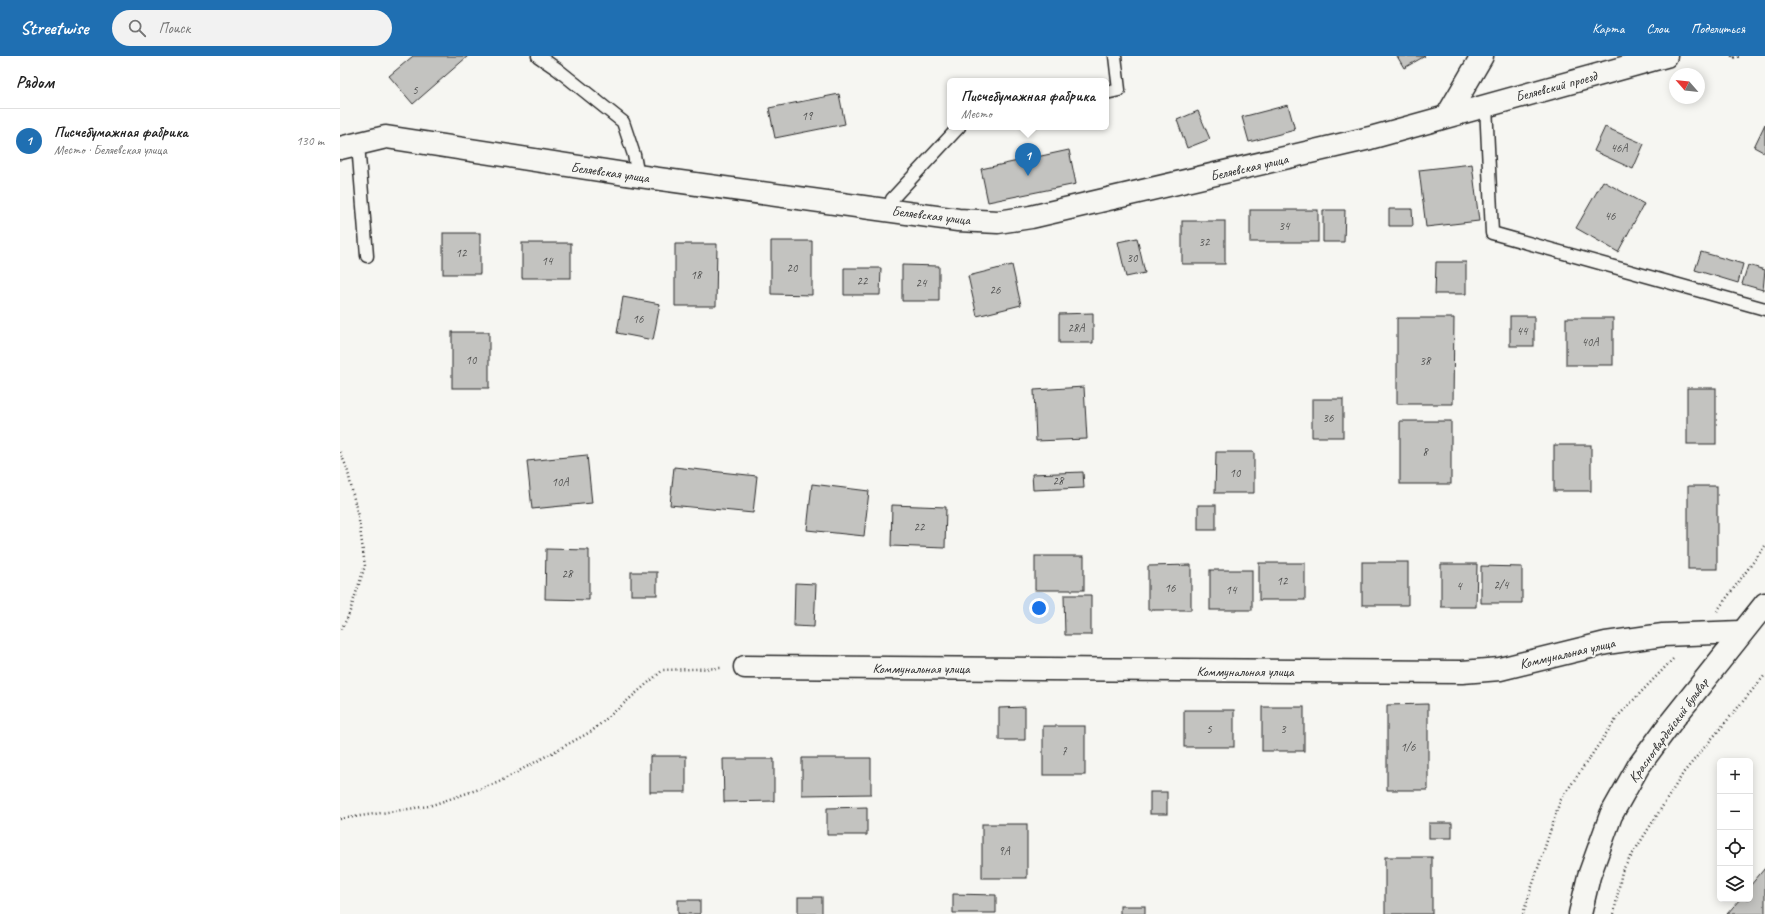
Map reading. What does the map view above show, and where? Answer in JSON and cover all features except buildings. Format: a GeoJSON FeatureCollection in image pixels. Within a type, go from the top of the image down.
{"type":"FeatureCollection","features":[{"type":"Feature","properties":{"kind":"street"},"geometry":{"type":"LineString","coordinates":[[1447,116],[1482,56]]}},
{"type":"Feature","properties":{"kind":"street","name":"Беляевский проезд"},"geometry":{"type":"LineString","coordinates":[[1447,116],[1666,56]]}},
{"type":"Feature","properties":{"kind":"street","name":"Беляевская улица"},"geometry":{"type":"LineString","coordinates":[[349,146],[386,137],[638,176],[958,220],[998,222],[1031,217],[1339,146],[1447,116]]}},
{"type":"Feature","properties":{"kind":"street","name":"Красногвардейский бульвар"},"geometry":{"type":"LineString","coordinates":[[1580,914],[1589,876],[1611,815],[1638,767],[1671,722],[1765,604]]}},
{"type":"Feature","properties":{"kind":"street","name":"Коммунальная улица"},"geometry":{"type":"LineString","coordinates":[[745,667],[1462,672],[1500,669],[1606,643],[1663,635],[1742,632]]}},
{"type":"Feature","properties":{"kind":"lane"},"geometry":{"type":"LineString","coordinates":[[538,56],[557,69],[623,122],[634,155],[638,176]]}},
{"type":"Feature","properties":{"kind":"lane"},"geometry":{"type":"LineString","coordinates":[[1109,92],[1120,90],[1115,56]]}},
{"type":"Feature","properties":{"kind":"lane"},"geometry":{"type":"LineString","coordinates":[[1486,105],[1492,232],[1765,309]]}},
{"type":"Feature","properties":{"kind":"lane"},"geometry":{"type":"LineString","coordinates":[[892,199],[956,130]]}},
{"type":"Feature","properties":{"kind":"lane"},"geometry":{"type":"LineString","coordinates":[[349,146],[366,256]]}},
{"type":"Feature","properties":{"kind":"path"},"geometry":{"type":"LineString","coordinates":[[1732,56],[1732,58],[1741,56]]}},
{"type":"Feature","properties":{"kind":"path"},"geometry":{"type":"LineString","coordinates":[[340,452],[347,468],[359,521],[365,566],[348,617],[340,631]]}},
{"type":"Feature","properties":{"kind":"path"},"geometry":{"type":"LineString","coordinates":[[1523,914],[1560,801],[1619,715],[1698,634],[1765,546]]}},
{"type":"Feature","properties":{"kind":"path"},"geometry":{"type":"LineString","coordinates":[[340,819],[429,806],[497,783],[592,732],[663,670],[745,667]]}},
{"type":"Feature","properties":{"kind":"path"},"geometry":{"type":"LineString","coordinates":[[1614,914],[1622,871],[1684,772],[1765,675]]}},
{"type":"Feature","properties":{"kind":"place","name":"Писчебумажная фабрика"},"geometry":{"type":"Point","coordinates":[1028,176]}}]}
